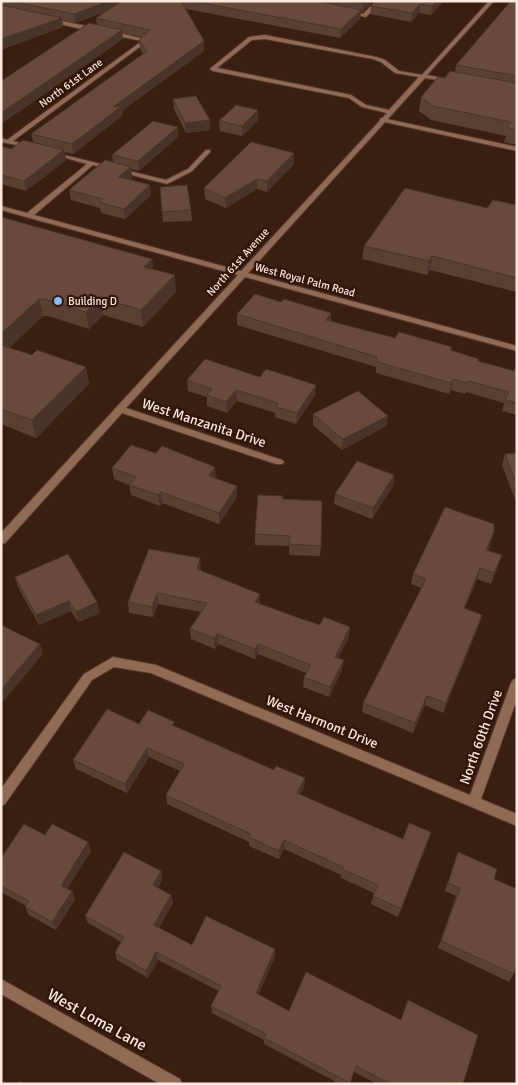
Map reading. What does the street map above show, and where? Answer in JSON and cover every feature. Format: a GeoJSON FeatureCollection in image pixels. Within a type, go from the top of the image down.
{"type":"FeatureCollection","features":[{"type":"Feature","properties":{"kind":"street"},"geometry":{"type":"LineString","coordinates":[[344,12],[364,16],[379,1]]}},
{"type":"Feature","properties":{"kind":"street","name":"North 61st Avenue"},"geometry":{"type":"LineString","coordinates":[[1,540],[492,1]]}},
{"type":"Feature","properties":{"kind":"street","name":"North 61st Lane"},"geometry":{"type":"LineString","coordinates":[[4,141],[146,40],[50,20]]}},
{"type":"Feature","properties":{"kind":"street"},"geometry":{"type":"LineString","coordinates":[[390,112],[364,106],[350,98],[213,68],[251,38],[266,37],[374,58],[383,61],[397,72],[460,83]]}},
{"type":"Feature","properties":{"kind":"street"},"geometry":{"type":"LineString","coordinates":[[382,120],[517,149]]}},
{"type":"Feature","properties":{"kind":"street"},"geometry":{"type":"LineString","coordinates":[[4,141],[36,149]]}},
{"type":"Feature","properties":{"kind":"street"},"geometry":{"type":"LineString","coordinates":[[45,151],[167,182],[190,170],[208,151]]}},
{"type":"Feature","properties":{"kind":"street"},"geometry":{"type":"LineString","coordinates":[[28,216],[92,163]]}},
{"type":"Feature","properties":{"kind":"street","name":"West Royal Palm Road"},"geometry":{"type":"LineString","coordinates":[[1,208],[517,349]]}},
{"type":"Feature","properties":{"kind":"street","name":"West Manzanita Drive"},"geometry":{"type":"LineString","coordinates":[[120,409],[279,462]]}},
{"type":"Feature","properties":{"kind":"street","name":"West Harmont Drive"},"geometry":{"type":"LineString","coordinates":[[1,800],[88,677],[113,662],[152,668],[517,820]]}},
{"type":"Feature","properties":{"kind":"street","name":"North 60th Drive"},"geometry":{"type":"LineString","coordinates":[[474,802],[517,684]]}},
{"type":"Feature","properties":{"kind":"street","name":"West Loma Lane"},"geometry":{"type":"LineString","coordinates":[[1,986],[175,1084]]}},
{"type":"Feature","properties":{"kind":"building"},"geometry":{"type":"Polygon","coordinates":[[[11,1],[108,1],[74,14],[11,1]]]}},
{"type":"Feature","properties":{"kind":"building"},"geometry":{"type":"Polygon","coordinates":[[[120,1],[181,1],[204,41],[113,107],[122,106],[72,144],[31,134],[147,51],[139,40],[150,30],[96,18],[120,1]]]}},
{"type":"Feature","properties":{"kind":"building"},"geometry":{"type":"Polygon","coordinates":[[[191,1],[318,1],[361,10],[341,29],[191,1]]]}},
{"type":"Feature","properties":{"kind":"building"},"geometry":{"type":"Polygon","coordinates":[[[375,1],[437,1],[432,6],[420,4],[412,13],[371,6],[375,1]]]}},
{"type":"Feature","properties":{"kind":"building"},"geometry":{"type":"Polygon","coordinates":[[[510,2],[517,3],[517,76],[456,65],[510,2]]]}},
{"type":"Feature","properties":{"kind":"building"},"geometry":{"type":"Polygon","coordinates":[[[1,5],[62,18],[1,39],[1,5]]]}},
{"type":"Feature","properties":{"kind":"building"},"geometry":{"type":"Polygon","coordinates":[[[89,23],[122,30],[1,113],[1,81],[89,23]]]}},
{"type":"Feature","properties":{"kind":"building"},"geometry":{"type":"Polygon","coordinates":[[[450,71],[517,83],[517,130],[507,128],[511,122],[433,106],[421,97],[438,77],[445,78],[450,71]]]}},
{"type":"Feature","properties":{"kind":"building"},"geometry":{"type":"Polygon","coordinates":[[[196,96],[210,120],[185,123],[173,99],[196,96]]]}},
{"type":"Feature","properties":{"kind":"building"},"geometry":{"type":"Polygon","coordinates":[[[236,105],[258,110],[242,126],[219,121],[236,105]]]}},
{"type":"Feature","properties":{"kind":"building"},"geometry":{"type":"Polygon","coordinates":[[[153,121],[178,127],[138,161],[112,155],[153,121]]]}},
{"type":"Feature","properties":{"kind":"building"},"geometry":{"type":"Polygon","coordinates":[[[23,140],[64,150],[24,181],[1,175],[1,146],[11,149],[23,140]]]}},
{"type":"Feature","properties":{"kind":"building"},"geometry":{"type":"Polygon","coordinates":[[[251,142],[294,153],[267,181],[257,179],[225,198],[204,188],[251,142]]]}},
{"type":"Feature","properties":{"kind":"building"},"geometry":{"type":"Polygon","coordinates":[[[105,160],[131,167],[119,177],[150,185],[124,209],[99,202],[103,199],[69,190],[105,160]]]}},
{"type":"Feature","properties":{"kind":"building"},"geometry":{"type":"Polygon","coordinates":[[[187,185],[191,210],[162,212],[160,187],[187,185]]]}},
{"type":"Feature","properties":{"kind":"building"},"geometry":{"type":"Polygon","coordinates":[[[405,188],[487,208],[493,200],[517,205],[517,278],[432,256],[429,261],[364,246],[405,188]]]}},
{"type":"Feature","properties":{"kind":"building"},"geometry":{"type":"Polygon","coordinates":[[[1,217],[152,259],[144,267],[175,275],[141,310],[101,298],[86,312],[39,299],[1,334],[1,217]]]}},
{"type":"Feature","properties":{"kind":"building"},"geometry":{"type":"Polygon","coordinates":[[[255,294],[281,302],[284,299],[331,313],[326,320],[395,338],[399,332],[452,347],[450,350],[479,359],[478,361],[514,371],[517,365],[517,403],[505,400],[509,392],[468,381],[467,383],[453,379],[451,383],[377,362],[377,357],[237,314],[255,294]]]}},
{"type":"Feature","properties":{"kind":"building"},"geometry":{"type":"Polygon","coordinates":[[[1,345],[32,355],[37,350],[86,367],[32,420],[1,409],[1,345]]]}},
{"type":"Feature","properties":{"kind":"building"},"geometry":{"type":"Polygon","coordinates":[[[205,359],[260,377],[266,369],[316,385],[297,413],[276,407],[278,403],[236,390],[226,402],[207,395],[212,389],[187,380],[205,359]]]}},
{"type":"Feature","properties":{"kind":"building"},"geometry":{"type":"Polygon","coordinates":[[[358,391],[388,416],[343,439],[313,414],[358,391]]]}},
{"type":"Feature","properties":{"kind":"building"},"geometry":{"type":"Polygon","coordinates":[[[131,445],[156,453],[162,446],[215,467],[209,476],[237,486],[219,513],[161,492],[158,495],[129,485],[136,477],[112,468],[131,445]]]}},
{"type":"Feature","properties":{"kind":"building"},"geometry":{"type":"Polygon","coordinates":[[[517,453],[517,486],[505,454],[517,453]]]}},
{"type":"Feature","properties":{"kind":"building"},"geometry":{"type":"Polygon","coordinates":[[[357,461],[394,475],[373,508],[335,494],[357,461]]]}},
{"type":"Feature","properties":{"kind":"building"},"geometry":{"type":"Polygon","coordinates":[[[258,495],[283,496],[282,499],[322,501],[321,546],[289,544],[290,536],[255,534],[258,495]]]}},
{"type":"Feature","properties":{"kind":"building"},"geometry":{"type":"Polygon","coordinates":[[[445,507],[494,524],[494,532],[486,550],[502,555],[494,573],[480,568],[464,608],[482,615],[446,703],[427,696],[415,723],[363,703],[426,579],[413,574],[445,507]]]}},
{"type":"Feature","properties":{"kind":"building"},"geometry":{"type":"Polygon","coordinates":[[[149,549],[200,558],[197,569],[260,594],[255,602],[320,625],[324,617],[350,627],[335,657],[344,660],[330,687],[304,677],[311,665],[258,644],[255,649],[217,634],[214,638],[190,629],[207,603],[157,593],[152,607],[128,602],[149,549]]]}},
{"type":"Feature","properties":{"kind":"building"},"geometry":{"type":"Polygon","coordinates":[[[68,554],[97,602],[76,612],[69,601],[36,615],[15,577],[68,554]]]}},
{"type":"Feature","properties":{"kind":"building"},"geometry":{"type":"Polygon","coordinates":[[[1,625],[40,644],[1,690],[1,625]]]}},
{"type":"Feature","properties":{"kind":"building"},"geometry":{"type":"Polygon","coordinates":[[[107,709],[139,724],[148,710],[175,722],[172,725],[274,770],[276,766],[305,778],[297,793],[403,839],[409,823],[431,832],[401,909],[373,896],[378,885],[342,869],[343,867],[284,840],[279,851],[249,837],[251,834],[166,795],[184,764],[147,748],[125,784],[73,760],[107,709]]]}},
{"type":"Feature","properties":{"kind":"building"},"geometry":{"type":"Polygon","coordinates":[[[24,824],[45,835],[52,824],[88,842],[61,886],[72,891],[52,922],[25,907],[29,901],[1,886],[1,858],[24,824]]]}},
{"type":"Feature","properties":{"kind":"building"},"geometry":{"type":"Polygon","coordinates":[[[124,852],[161,871],[153,885],[171,895],[154,925],[192,945],[206,916],[275,949],[256,993],[289,1011],[306,972],[401,1020],[408,1000],[478,1035],[463,1084],[390,1084],[356,1066],[350,1083],[264,1038],[266,1034],[211,1006],[221,986],[156,952],[146,971],[115,953],[124,937],[85,916],[124,852]]]}},
{"type":"Feature","properties":{"kind":"building"},"geometry":{"type":"Polygon","coordinates":[[[458,852],[497,869],[494,879],[517,889],[517,964],[514,974],[441,941],[460,888],[448,883],[458,852]]]}},
{"type":"Feature","properties":{"kind":"place","name":"Building D"},"geometry":{"type":"Point","coordinates":[58,301]}}]}
